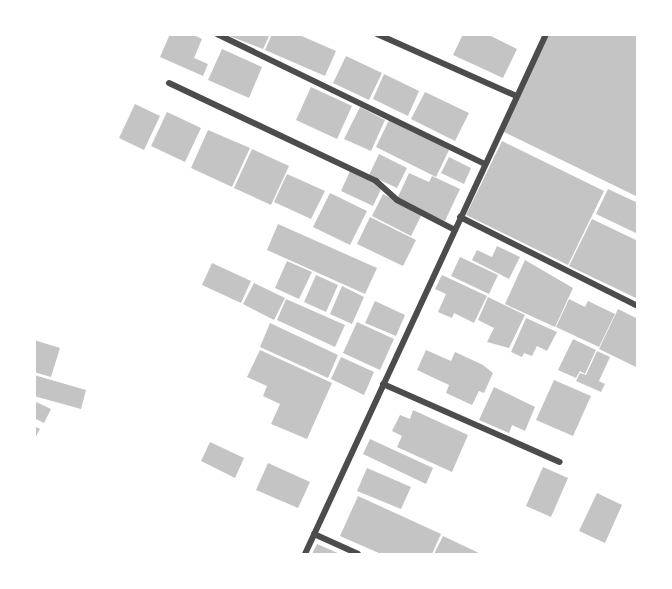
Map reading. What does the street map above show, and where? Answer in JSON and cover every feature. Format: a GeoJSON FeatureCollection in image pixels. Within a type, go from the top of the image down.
{"type":"FeatureCollection","features":[{"type":"Feature","properties":{"kind":"street"},"geometry":{"type":"LineString","coordinates":[[217,34],[485,164]]}},
{"type":"Feature","properties":{"kind":"street"},"geometry":{"type":"LineString","coordinates":[[377,34],[516,96]]}},
{"type":"Feature","properties":{"kind":"street"},"geometry":{"type":"LineString","coordinates":[[304,555],[546,34]]}},
{"type":"Feature","properties":{"kind":"street"},"geometry":{"type":"LineString","coordinates":[[169,82],[376,181],[397,200],[455,230]]}},
{"type":"Feature","properties":{"kind":"street"},"geometry":{"type":"LineString","coordinates":[[460,217],[638,306]]}},
{"type":"Feature","properties":{"kind":"street"},"geometry":{"type":"LineString","coordinates":[[383,384],[561,462]]}},
{"type":"Feature","properties":{"kind":"street"},"geometry":{"type":"LineString","coordinates":[[314,534],[358,555]]}},
{"type":"Feature","properties":{"kind":"building"},"geometry":{"type":"Polygon","coordinates":[[[170,34],[192,34],[202,39],[194,58],[208,64],[203,76],[160,57],[170,34]]]}},
{"type":"Feature","properties":{"kind":"building"},"geometry":{"type":"Polygon","coordinates":[[[224,34],[270,34],[263,49],[224,34]]]}},
{"type":"Feature","properties":{"kind":"building"},"geometry":{"type":"Polygon","coordinates":[[[272,34],[297,34],[336,51],[325,76],[265,50],[272,34]]]}},
{"type":"Feature","properties":{"kind":"building"},"geometry":{"type":"Polygon","coordinates":[[[463,34],[487,34],[517,49],[503,78],[453,55],[463,34]]]}},
{"type":"Feature","properties":{"kind":"building"},"geometry":{"type":"Polygon","coordinates":[[[549,34],[638,34],[638,197],[502,131],[549,34]]]}},
{"type":"Feature","properties":{"kind":"building"},"geometry":{"type":"Polygon","coordinates":[[[222,49],[262,67],[249,98],[208,80],[222,49]]]}},
{"type":"Feature","properties":{"kind":"building"},"geometry":{"type":"Polygon","coordinates":[[[346,56],[382,73],[369,100],[333,83],[346,56]]]}},
{"type":"Feature","properties":{"kind":"building"},"geometry":{"type":"Polygon","coordinates":[[[384,74],[419,91],[408,116],[373,99],[384,74]]]}},
{"type":"Feature","properties":{"kind":"building"},"geometry":{"type":"Polygon","coordinates":[[[311,87],[352,106],[337,139],[296,120],[311,87]]]}},
{"type":"Feature","properties":{"kind":"building"},"geometry":{"type":"Polygon","coordinates":[[[425,92],[469,113],[455,141],[411,119],[425,92]]]}},
{"type":"Feature","properties":{"kind":"building"},"geometry":{"type":"Polygon","coordinates":[[[135,104],[160,116],[144,150],[119,138],[135,104]]]}},
{"type":"Feature","properties":{"kind":"building"},"geometry":{"type":"Polygon","coordinates":[[[360,107],[385,120],[371,151],[344,139],[360,107]]]}},
{"type":"Feature","properties":{"kind":"building"},"geometry":{"type":"Polygon","coordinates":[[[167,112],[201,128],[185,162],[151,146],[167,112]]]}},
{"type":"Feature","properties":{"kind":"building"},"geometry":{"type":"Polygon","coordinates":[[[389,120],[449,150],[436,177],[376,147],[389,120]]]}},
{"type":"Feature","properties":{"kind":"building"},"geometry":{"type":"Polygon","coordinates":[[[208,130],[250,148],[232,187],[191,168],[208,130]]]}},
{"type":"Feature","properties":{"kind":"building"},"geometry":{"type":"Polygon","coordinates":[[[502,141],[604,191],[568,265],[466,215],[502,141]]]}},
{"type":"Feature","properties":{"kind":"building"},"geometry":{"type":"Polygon","coordinates":[[[252,149],[289,166],[271,205],[234,188],[252,149]]]}},
{"type":"Feature","properties":{"kind":"building"},"geometry":{"type":"Polygon","coordinates":[[[379,154],[407,168],[397,188],[369,175],[379,154]]]}},
{"type":"Feature","properties":{"kind":"building"},"geometry":{"type":"Polygon","coordinates":[[[449,157],[471,168],[464,184],[441,173],[449,157]]]}},
{"type":"Feature","properties":{"kind":"building"},"geometry":{"type":"Polygon","coordinates":[[[350,171],[382,187],[373,206],[341,191],[350,171]]]}},
{"type":"Feature","properties":{"kind":"building"},"geometry":{"type":"Polygon","coordinates":[[[409,173],[429,182],[432,176],[460,189],[445,221],[397,199],[409,173]]]}},
{"type":"Feature","properties":{"kind":"building"},"geometry":{"type":"Polygon","coordinates":[[[287,174],[325,191],[311,219],[274,202],[287,174]]]}},
{"type":"Feature","properties":{"kind":"building"},"geometry":{"type":"Polygon","coordinates":[[[608,189],[638,203],[638,234],[596,214],[608,189]]]}},
{"type":"Feature","properties":{"kind":"building"},"geometry":{"type":"Polygon","coordinates":[[[330,193],[367,211],[350,245],[313,227],[330,193]]]}},
{"type":"Feature","properties":{"kind":"building"},"geometry":{"type":"Polygon","coordinates":[[[383,194],[422,214],[411,236],[372,216],[383,194]]]}},
{"type":"Feature","properties":{"kind":"building"},"geometry":{"type":"Polygon","coordinates":[[[370,217],[416,240],[403,266],[357,244],[370,217]]]}},
{"type":"Feature","properties":{"kind":"building"},"geometry":{"type":"Polygon","coordinates":[[[592,219],[638,241],[638,299],[569,266],[592,219]]]}},
{"type":"Feature","properties":{"kind":"building"},"geometry":{"type":"Polygon","coordinates":[[[278,224],[377,268],[365,294],[267,250],[278,224]]]}},
{"type":"Feature","properties":{"kind":"building"},"geometry":{"type":"Polygon","coordinates":[[[497,246],[520,257],[509,279],[472,260],[477,250],[492,257],[497,246]]]}},
{"type":"Feature","properties":{"kind":"building"},"geometry":{"type":"Polygon","coordinates":[[[460,257],[498,275],[489,294],[451,276],[460,257]]]}},
{"type":"Feature","properties":{"kind":"building"},"geometry":{"type":"Polygon","coordinates":[[[525,260],[573,288],[555,327],[505,304],[525,260]]]}},
{"type":"Feature","properties":{"kind":"building"},"geometry":{"type":"Polygon","coordinates":[[[287,261],[312,272],[299,299],[275,288],[287,261]]]}},
{"type":"Feature","properties":{"kind":"building"},"geometry":{"type":"Polygon","coordinates":[[[212,263],[251,281],[241,303],[202,285],[212,263]]]}},
{"type":"Feature","properties":{"kind":"building"},"geometry":{"type":"Polygon","coordinates":[[[316,275],[338,285],[326,312],[304,302],[316,275]]]}},
{"type":"Feature","properties":{"kind":"building"},"geometry":{"type":"Polygon","coordinates":[[[442,275],[487,296],[474,323],[454,313],[452,318],[438,312],[446,294],[435,289],[442,275]]]}},
{"type":"Feature","properties":{"kind":"building"},"geometry":{"type":"Polygon","coordinates":[[[254,283],[285,298],[274,320],[243,304],[254,283]]]}},
{"type":"Feature","properties":{"kind":"building"},"geometry":{"type":"Polygon","coordinates":[[[342,286],[364,297],[352,324],[330,314],[342,286]]]}},
{"type":"Feature","properties":{"kind":"building"},"geometry":{"type":"Polygon","coordinates":[[[488,297],[525,315],[509,348],[487,342],[494,328],[478,320],[488,297]]]}},
{"type":"Feature","properties":{"kind":"building"},"geometry":{"type":"Polygon","coordinates":[[[286,299],[345,325],[335,347],[277,320],[286,299]]]}},
{"type":"Feature","properties":{"kind":"building"},"geometry":{"type":"Polygon","coordinates":[[[569,299],[585,307],[588,301],[615,314],[599,347],[556,327],[569,299]]]}},
{"type":"Feature","properties":{"kind":"building"},"geometry":{"type":"Polygon","coordinates":[[[375,301],[405,315],[396,336],[365,323],[375,301]]]}},
{"type":"Feature","properties":{"kind":"building"},"geometry":{"type":"Polygon","coordinates":[[[618,309],[638,319],[638,368],[599,349],[618,309]]]}},
{"type":"Feature","properties":{"kind":"building"},"geometry":{"type":"Polygon","coordinates":[[[526,318],[557,332],[547,351],[537,346],[532,356],[524,353],[522,357],[511,352],[526,318]]]}},
{"type":"Feature","properties":{"kind":"building"},"geometry":{"type":"Polygon","coordinates":[[[357,322],[394,339],[380,370],[343,353],[357,322]]]}},
{"type":"Feature","properties":{"kind":"building"},"geometry":{"type":"Polygon","coordinates":[[[270,323],[338,355],[328,378],[260,347],[270,323]]]}},
{"type":"Feature","properties":{"kind":"building"},"geometry":{"type":"Polygon","coordinates":[[[573,339],[596,350],[585,374],[580,371],[576,378],[558,370],[573,339]]]}},
{"type":"Feature","properties":{"kind":"building"},"geometry":{"type":"Polygon","coordinates":[[[34,340],[60,348],[51,377],[34,372],[34,340]]]}},
{"type":"Feature","properties":{"kind":"building"},"geometry":{"type":"Polygon","coordinates":[[[260,350],[332,383],[307,439],[271,424],[280,404],[263,396],[267,386],[247,377],[260,350]]]}},
{"type":"Feature","properties":{"kind":"building"},"geometry":{"type":"Polygon","coordinates":[[[426,350],[451,361],[455,352],[483,365],[493,373],[484,393],[479,391],[472,405],[446,393],[449,385],[417,370],[426,350]]]}},
{"type":"Feature","properties":{"kind":"building"},"geometry":{"type":"Polygon","coordinates":[[[597,351],[610,357],[599,381],[605,384],[601,392],[576,381],[580,373],[586,375],[597,351]]]}},
{"type":"Feature","properties":{"kind":"building"},"geometry":{"type":"Polygon","coordinates":[[[341,357],[374,372],[364,395],[331,379],[341,357]]]}},
{"type":"Feature","properties":{"kind":"building"},"geometry":{"type":"Polygon","coordinates":[[[34,375],[86,390],[81,409],[34,396],[34,375]]]}},
{"type":"Feature","properties":{"kind":"building"},"geometry":{"type":"Polygon","coordinates":[[[554,380],[591,396],[573,436],[536,420],[554,380]]]}},
{"type":"Feature","properties":{"kind":"building"},"geometry":{"type":"Polygon","coordinates":[[[494,387],[535,407],[525,431],[512,425],[509,433],[479,420],[494,387]]]}},
{"type":"Feature","properties":{"kind":"building"},"geometry":{"type":"Polygon","coordinates":[[[34,401],[51,409],[44,423],[34,418],[34,401]]]}},
{"type":"Feature","properties":{"kind":"building"},"geometry":{"type":"Polygon","coordinates":[[[413,410],[468,435],[452,472],[397,447],[402,436],[392,431],[400,415],[410,419],[413,410]]]}},
{"type":"Feature","properties":{"kind":"building"},"geometry":{"type":"Polygon","coordinates":[[[34,426],[40,429],[34,440],[34,426]]]}},
{"type":"Feature","properties":{"kind":"building"},"geometry":{"type":"Polygon","coordinates":[[[370,439],[433,468],[426,484],[363,454],[370,439]]]}},
{"type":"Feature","properties":{"kind":"building"},"geometry":{"type":"Polygon","coordinates":[[[210,442],[244,458],[235,478],[201,461],[210,442]]]}},
{"type":"Feature","properties":{"kind":"building"},"geometry":{"type":"Polygon","coordinates":[[[268,463],[310,482],[298,508],[256,490],[268,463]]]}},
{"type":"Feature","properties":{"kind":"building"},"geometry":{"type":"Polygon","coordinates":[[[543,467],[568,478],[551,517],[526,506],[543,467]]]}},
{"type":"Feature","properties":{"kind":"building"},"geometry":{"type":"Polygon","coordinates":[[[367,468],[411,487],[401,509],[357,491],[367,468]]]}},
{"type":"Feature","properties":{"kind":"building"},"geometry":{"type":"Polygon","coordinates":[[[597,493],[622,505],[605,543],[579,531],[597,493]]]}},
{"type":"Feature","properties":{"kind":"building"},"geometry":{"type":"Polygon","coordinates":[[[358,496],[441,534],[432,554],[381,554],[340,536],[358,496]]]}},
{"type":"Feature","properties":{"kind":"building"},"geometry":{"type":"Polygon","coordinates":[[[443,536],[481,554],[434,554],[443,536]]]}},
{"type":"Feature","properties":{"kind":"building"},"geometry":{"type":"Polygon","coordinates":[[[317,544],[340,554],[312,554],[317,544]]]}}]}
